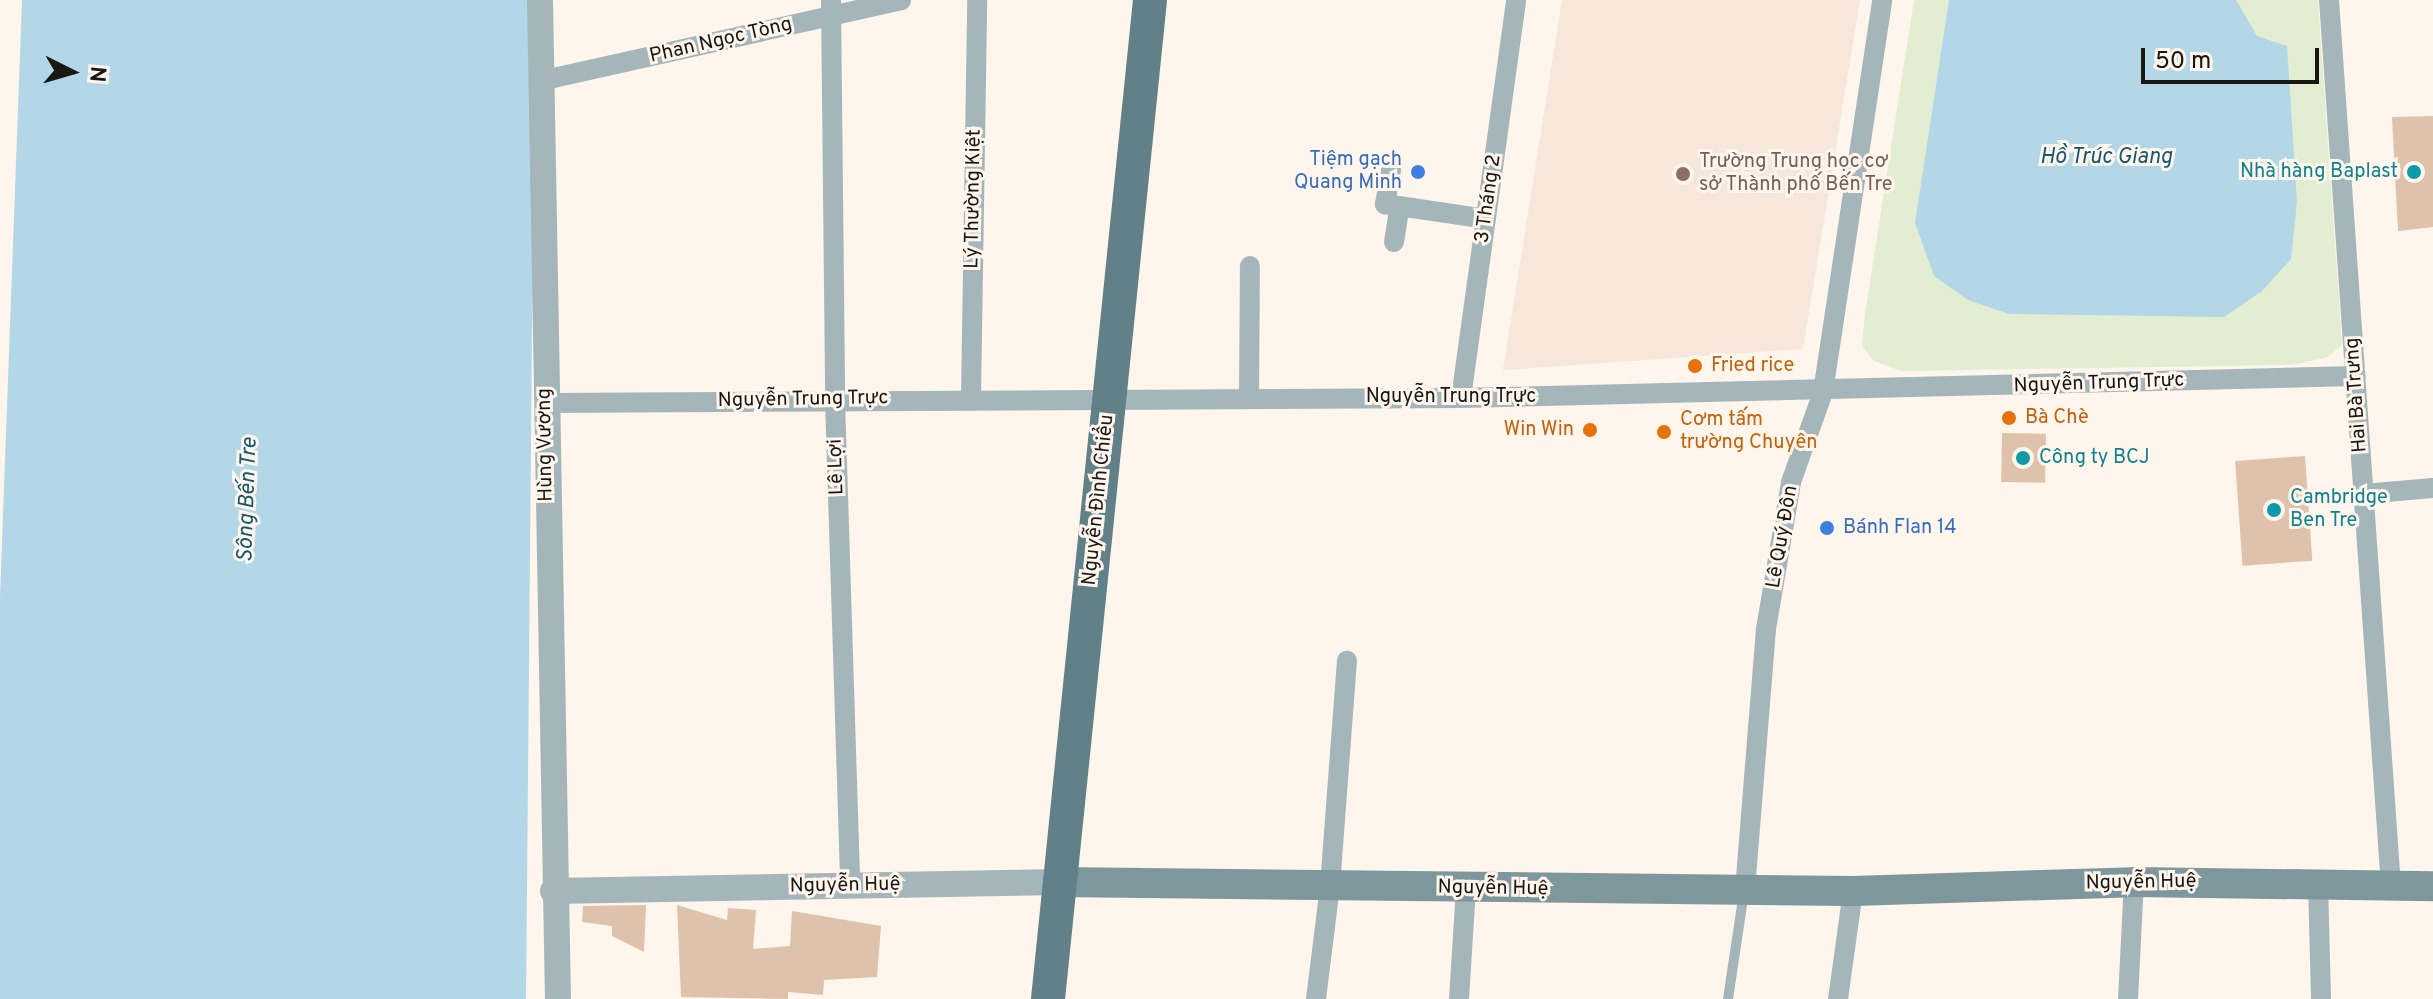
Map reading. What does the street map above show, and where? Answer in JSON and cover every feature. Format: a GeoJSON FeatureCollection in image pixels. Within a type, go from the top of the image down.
{"type":"FeatureCollection","features":[{"type":"Feature","properties":{"kind":"main road","name":"Nguyễn Đình Chiểu"},"geometry":{"type":"LineString","coordinates":[[1048,999],[1150,0]]}},
{"type":"Feature","properties":{"kind":"main road","name":"Nguyễn Huệ"},"geometry":{"type":"LineString","coordinates":[[1058,882],[1853,891],[2134,882],[2433,886]]}},
{"type":"Feature","properties":{"kind":"street","name":"Hùng Vương"},"geometry":{"type":"LineString","coordinates":[[540,0],[558,999]]}},
{"type":"Feature","properties":{"kind":"street","name":"Phan Ngọc Tòng"},"geometry":{"type":"LineString","coordinates":[[540,81],[831,7],[901,0]]}},
{"type":"Feature","properties":{"kind":"street","name":"Lý Thường Kiệt"},"geometry":{"type":"LineString","coordinates":[[971,397],[977,0]]}},
{"type":"Feature","properties":{"kind":"street","name":"3 Tháng 2"},"geometry":{"type":"LineString","coordinates":[[1461,398],[1516,0]]}},
{"type":"Feature","properties":{"kind":"street","name":"Lê Quý Đôn"},"geometry":{"type":"LineString","coordinates":[[1745,890],[1766,629],[1791,482],[1823,392],[1882,0]]}},
{"type":"Feature","properties":{"kind":"street","name":"Hai Bà Trưng"},"geometry":{"type":"LineString","coordinates":[[2329,0],[2391,886]]}},
{"type":"Feature","properties":{"kind":"street","name":"Lê Lợi"},"geometry":{"type":"LineString","coordinates":[[831,7],[835,400],[850,886]]}},
{"type":"Feature","properties":{"kind":"street"},"geometry":{"type":"LineString","coordinates":[[1391,170],[1385,204],[1486,219]]}},
{"type":"Feature","properties":{"kind":"street"},"geometry":{"type":"LineString","coordinates":[[1394,242],[1400,206]]}},
{"type":"Feature","properties":{"kind":"street"},"geometry":{"type":"LineString","coordinates":[[1249,398],[1250,266]]}},
{"type":"Feature","properties":{"kind":"street","name":"Nguyễn Trung Trực"},"geometry":{"type":"LineString","coordinates":[[546,403],[971,397],[1461,398],[1823,392],[2356,376]]}},
{"type":"Feature","properties":{"kind":"street"},"geometry":{"type":"LineString","coordinates":[[2364,494],[2433,488]]}},
{"type":"Feature","properties":{"kind":"street"},"geometry":{"type":"LineString","coordinates":[[1316,999],[1330,886],[1347,661]]}},
{"type":"Feature","properties":{"kind":"street","name":"Nguyễn Huệ"},"geometry":{"type":"LineString","coordinates":[[555,904],[850,886],[1058,882]]}},
{"type":"Feature","properties":{"kind":"street"},"geometry":{"type":"LineString","coordinates":[[2128,999],[2134,882]]}},
{"type":"Feature","properties":{"kind":"street"},"geometry":{"type":"LineString","coordinates":[[2318,883],[2321,999]]}},
{"type":"Feature","properties":{"kind":"street"},"geometry":{"type":"LineString","coordinates":[[1459,999],[1466,888]]}},
{"type":"Feature","properties":{"kind":"street"},"geometry":{"type":"LineString","coordinates":[[1838,999],[1853,891]]}},
{"type":"Feature","properties":{"kind":"lane"},"geometry":{"type":"LineString","coordinates":[[1728,999],[1745,890]]}},
{"type":"Feature","properties":{"kind":"shaded area","name":"Trường Trung học cơ sở Thành phố Bến Tre"},"geometry":{"type":"Polygon","coordinates":[[[1562,0],[1860,0],[1803,349],[1503,370],[1562,0]]]}},
{"type":"Feature","properties":{"kind":"green space","name":"Hồ Trúc Giang"},"geometry":{"type":"Polygon","coordinates":[[[1914,0],[2318,0],[2342,345],[2328,357],[2293,365],[1901,371],[1874,361],[1862,346],[1865,314],[1914,0]]]}},
{"type":"Feature","properties":{"kind":"water","name":"Sông Bến Tre"},"geometry":{"type":"Polygon","coordinates":[[[22,0],[535,0],[526,999],[0,999],[0,597],[22,0]]]}},
{"type":"Feature","properties":{"kind":"water","name":"Hồ Trúc Giang"},"geometry":{"type":"Polygon","coordinates":[[[1949,0],[2236,0],[2257,36],[2287,46],[2297,202],[2291,259],[2262,291],[2224,317],[2009,314],[1968,300],[1934,276],[1915,223],[1949,0]]]}},
{"type":"Feature","properties":{"kind":"building","name":"Nhà hàng Baplast"},"geometry":{"type":"Polygon","coordinates":[[[2433,116],[2433,227],[2398,231],[2392,117],[2433,116]]]}},
{"type":"Feature","properties":{"kind":"building","name":"Công ty BCJ"},"geometry":{"type":"Polygon","coordinates":[[[2002,433],[2046,434],[2045,483],[2001,482],[2002,433]]]}},
{"type":"Feature","properties":{"kind":"building","name":"Cambridge Ben Tre"},"geometry":{"type":"Polygon","coordinates":[[[2305,456],[2312,561],[2242,566],[2235,461],[2305,456]]]}},
{"type":"Feature","properties":{"kind":"building"},"geometry":{"type":"Polygon","coordinates":[[[646,905],[644,952],[612,936],[612,926],[582,922],[583,906],[646,905]]]}},
{"type":"Feature","properties":{"kind":"building"},"geometry":{"type":"Polygon","coordinates":[[[677,905],[727,920],[728,908],[756,910],[753,949],[790,946],[792,911],[881,926],[877,977],[824,980],[823,995],[788,992],[788,999],[681,997],[677,905]]]}},
{"type":"Feature","properties":{"kind":"place","name":"Tiệm gạch Quang Minh"},"geometry":{"type":"Point","coordinates":[1418,172]}},
{"type":"Feature","properties":{"kind":"place","name":"Nhà hàng Baplast"},"geometry":{"type":"Point","coordinates":[2414,172]}},
{"type":"Feature","properties":{"kind":"place","name":"Trường Trung học cơ sở Thành phố Bến Tre"},"geometry":{"type":"Point","coordinates":[1683,174]}},
{"type":"Feature","properties":{"kind":"place","name":"Fried rice"},"geometry":{"type":"Point","coordinates":[1695,366]}},
{"type":"Feature","properties":{"kind":"place","name":"Bà Chè"},"geometry":{"type":"Point","coordinates":[2009,418]}},
{"type":"Feature","properties":{"kind":"place","name":"Win Win"},"geometry":{"type":"Point","coordinates":[1590,430]}},
{"type":"Feature","properties":{"kind":"place","name":"Cơm tấm trường Chuyên"},"geometry":{"type":"Point","coordinates":[1664,432]}},
{"type":"Feature","properties":{"kind":"place","name":"Công ty BCJ"},"geometry":{"type":"Point","coordinates":[2023,458]}},
{"type":"Feature","properties":{"kind":"place","name":"Cambridge Ben Tre"},"geometry":{"type":"Point","coordinates":[2274,510]}},
{"type":"Feature","properties":{"kind":"place","name":"Bánh Flan 14"},"geometry":{"type":"Point","coordinates":[1827,528]}}]}
